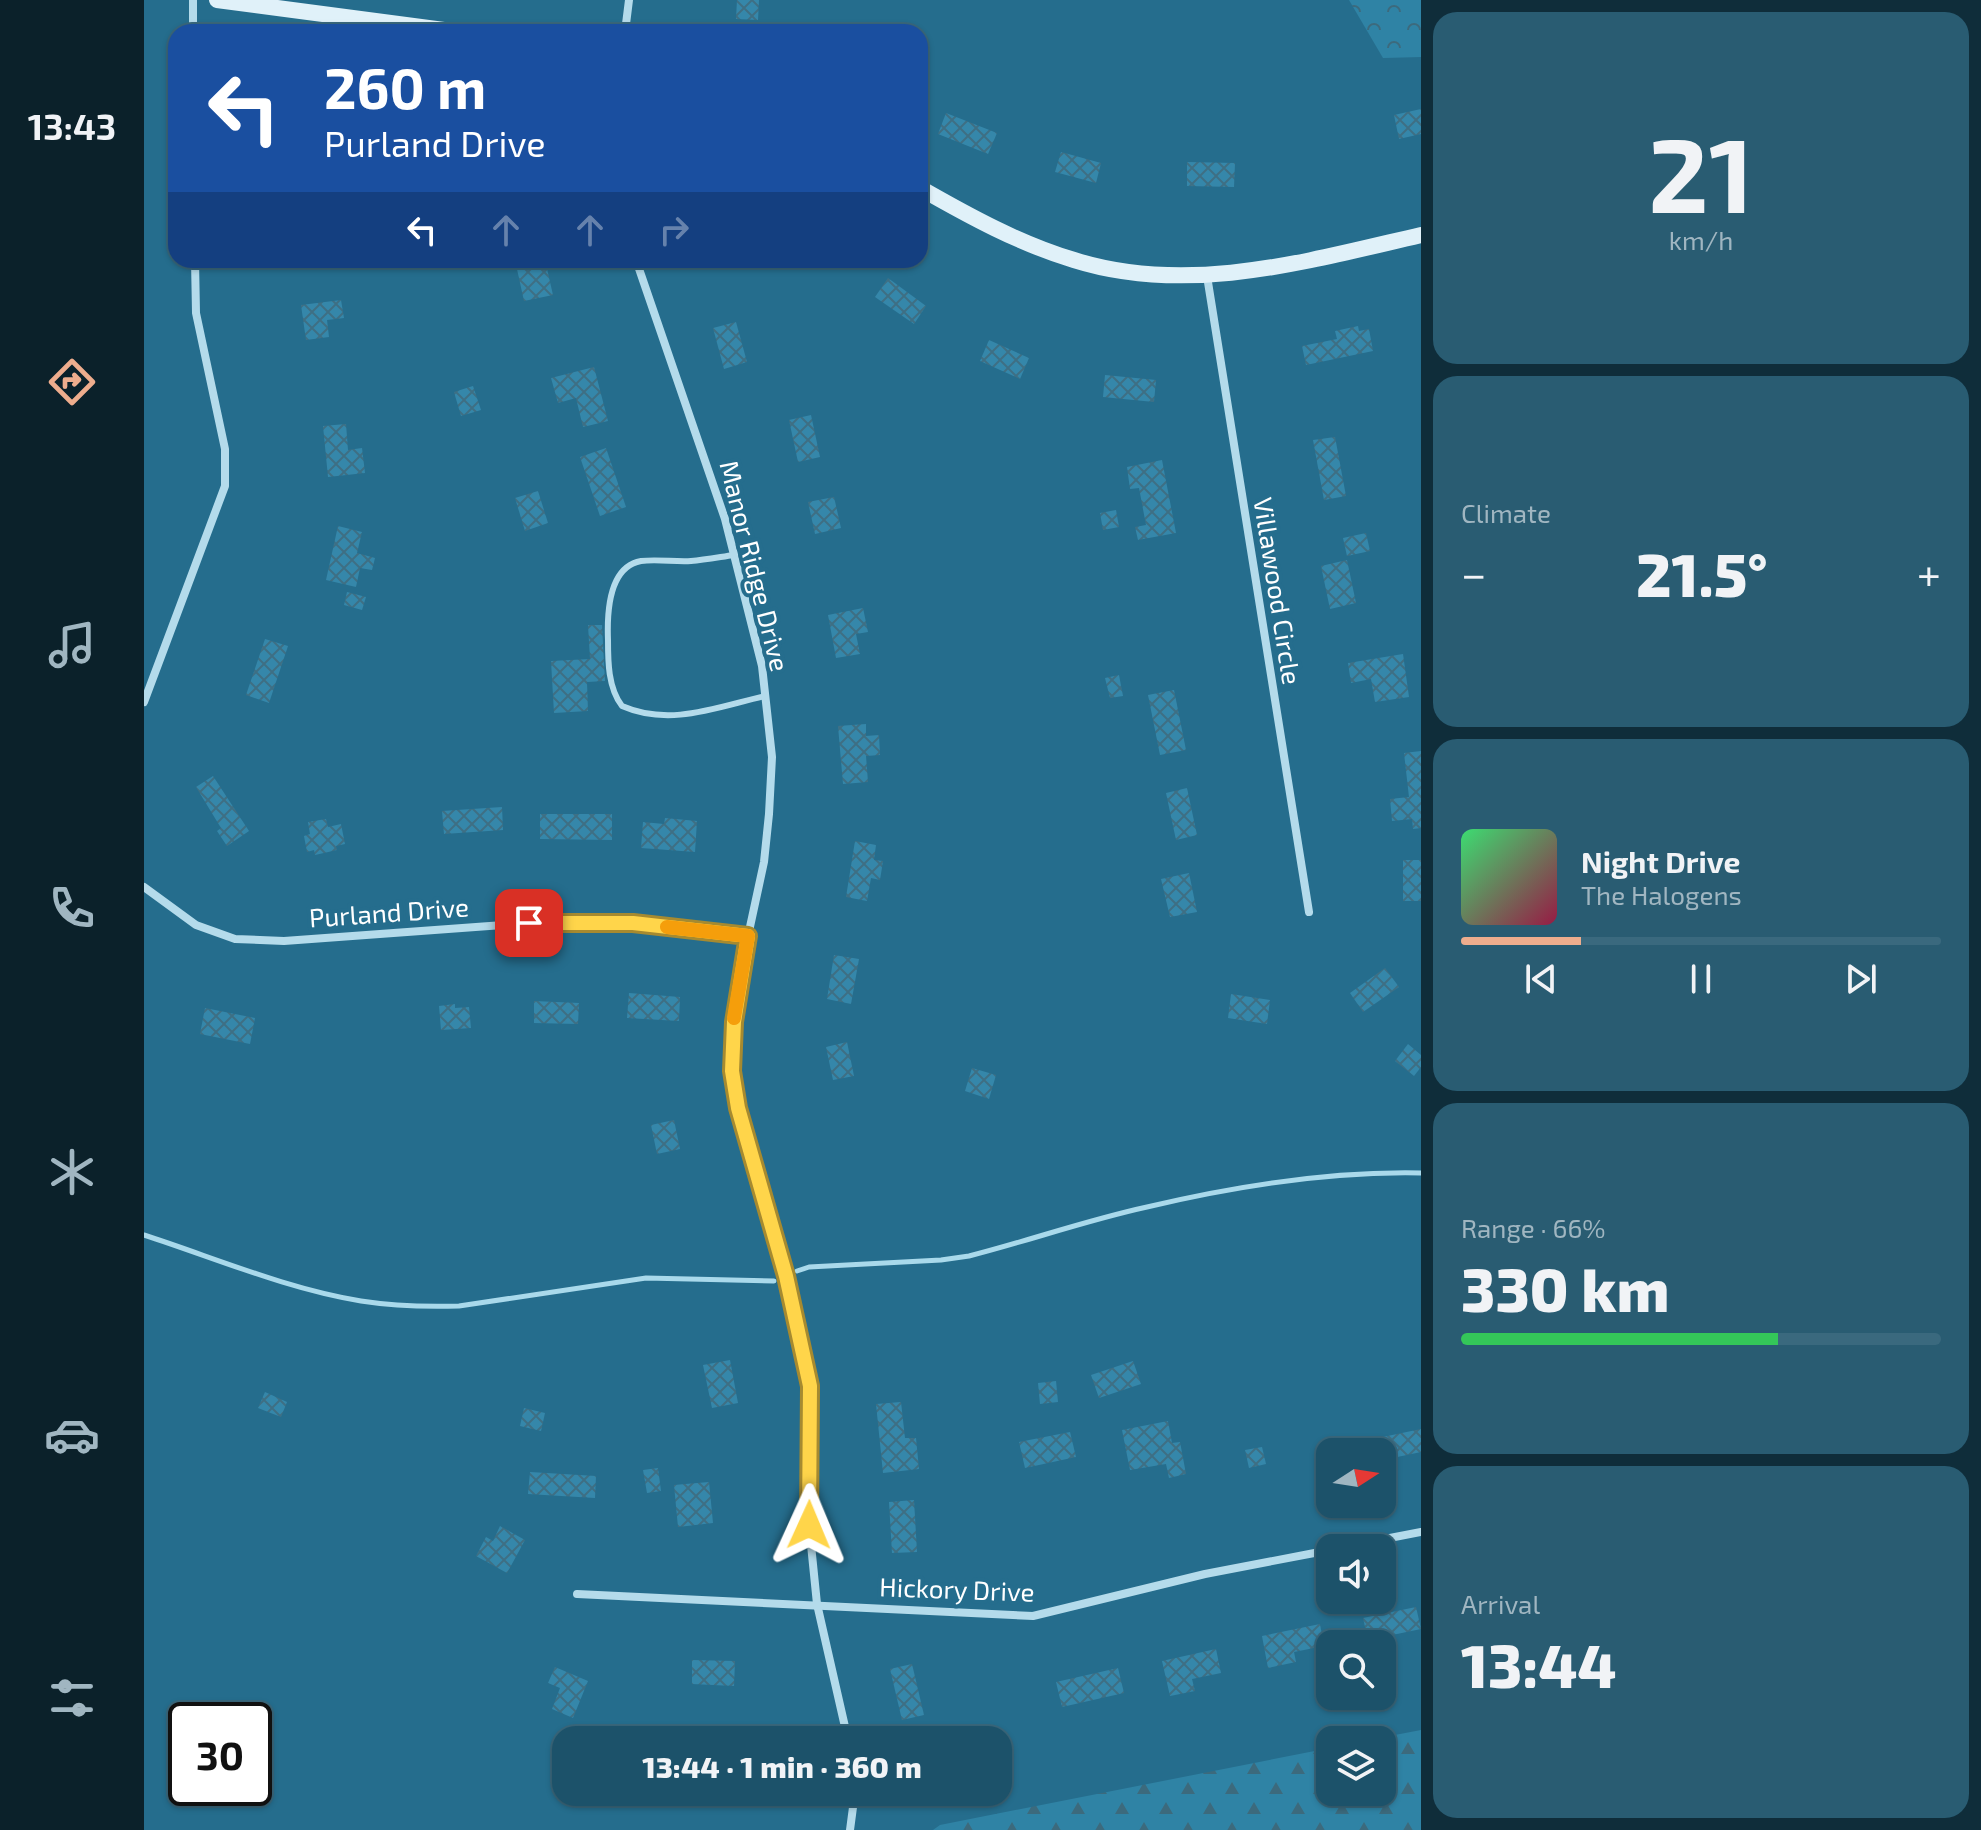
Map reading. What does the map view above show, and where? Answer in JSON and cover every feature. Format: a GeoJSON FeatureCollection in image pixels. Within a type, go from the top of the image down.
{"type":"FeatureCollection","features":[{"type":"Feature","properties":{"kind":"street"},"geometry":{"type":"LineString","coordinates":[[193,0],[193,24]]}},
{"type":"Feature","properties":{"kind":"street"},"geometry":{"type":"LineString","coordinates":[[217,0],[398,24]]}},
{"type":"Feature","properties":{"kind":"street"},"geometry":{"type":"LineString","coordinates":[[626,24],[629,0]]}},
{"type":"Feature","properties":{"kind":"street"},"geometry":{"type":"LineString","coordinates":[[928,192],[1023,241],[1074,261],[1145,275],[1207,276],[1295,262],[1421,235]]}},
{"type":"Feature","properties":{"kind":"street"},"geometry":{"type":"LineString","coordinates":[[144,702],[225,486],[225,449],[196,313],[195,268]]}},
{"type":"Feature","properties":{"kind":"street","name":"Manor Ridge Drive"},"geometry":{"type":"LineString","coordinates":[[639,268],[725,519],[762,666],[772,757],[769,814],[764,862],[734,1022],[732,1071],[738,1108],[786,1276],[810,1386],[809,1525],[817,1604],[845,1726]]}},
{"type":"Feature","properties":{"kind":"street","name":"Villawood Circle"},"geometry":{"type":"LineString","coordinates":[[1207,276],[1309,912]]}},
{"type":"Feature","properties":{"kind":"street","name":"Purland Drive"},"geometry":{"type":"LineString","coordinates":[[144,887],[196,925],[235,939],[284,941],[529,923],[633,923],[748,936]]}},
{"type":"Feature","properties":{"kind":"street"},"geometry":{"type":"LineString","coordinates":[[1396,1537],[1421,1532]]}},
{"type":"Feature","properties":{"kind":"street","name":"Hickory Drive"},"geometry":{"type":"LineString","coordinates":[[577,1594],[1033,1616],[1205,1574],[1316,1553]]}},
{"type":"Feature","properties":{"kind":"street"},"geometry":{"type":"LineString","coordinates":[[850,1830],[853,1806]]}},
{"type":"Feature","properties":{"kind":"lane"},"geometry":{"type":"LineString","coordinates":[[734,555],[692,561],[641,561],[622,571],[614,583],[610,604],[608,659],[613,687],[622,706],[661,715],[684,716],[714,711],[765,696]]}},
{"type":"Feature","properties":{"kind":"green space"},"geometry":{"type":"Polygon","coordinates":[[[1349,0],[1421,0],[1421,57],[1383,58],[1349,0]]]}},
{"type":"Feature","properties":{"kind":"green space"},"geometry":{"type":"Polygon","coordinates":[[[1421,1730],[1421,1830],[933,1830],[940,1825],[1316,1751],[1316,1806],[1396,1806],[1396,1735],[1421,1730]]]}},
{"type":"Feature","properties":{"kind":"building"},"geometry":{"type":"Polygon","coordinates":[[[737,0],[759,0],[758,20],[736,19],[737,0]]]}},
{"type":"Feature","properties":{"kind":"building"},"geometry":{"type":"Polygon","coordinates":[[[1421,109],[1421,134],[1399,139],[1394,115],[1421,109]]]}},
{"type":"Feature","properties":{"kind":"building"},"geometry":{"type":"Polygon","coordinates":[[[946,113],[997,133],[988,154],[938,134],[946,113]]]}},
{"type":"Feature","properties":{"kind":"building"},"geometry":{"type":"Polygon","coordinates":[[[1061,152],[1101,163],[1096,183],[1055,172],[1061,152]]]}},
{"type":"Feature","properties":{"kind":"building"},"geometry":{"type":"Polygon","coordinates":[[[1187,162],[1235,163],[1234,187],[1187,186],[1187,162]]]}},
{"type":"Feature","properties":{"kind":"building"},"geometry":{"type":"Polygon","coordinates":[[[517,268],[547,268],[553,295],[524,301],[517,268]]]}},
{"type":"Feature","properties":{"kind":"building"},"geometry":{"type":"Polygon","coordinates":[[[888,278],[926,306],[914,324],[875,297],[888,278]]]}},
{"type":"Feature","properties":{"kind":"building"},"geometry":{"type":"Polygon","coordinates":[[[341,300],[344,318],[327,320],[329,337],[306,340],[301,305],[341,300]]]}},
{"type":"Feature","properties":{"kind":"building"},"geometry":{"type":"Polygon","coordinates":[[[736,322],[747,362],[724,369],[713,328],[736,322]]]}},
{"type":"Feature","properties":{"kind":"building"},"geometry":{"type":"Polygon","coordinates":[[[1358,326],[1359,331],[1369,329],[1373,351],[1306,365],[1302,346],[1337,339],[1335,331],[1358,326]]]}},
{"type":"Feature","properties":{"kind":"building"},"geometry":{"type":"Polygon","coordinates":[[[989,340],[1029,358],[1020,379],[980,361],[989,340]]]}},
{"type":"Feature","properties":{"kind":"building"},"geometry":{"type":"Polygon","coordinates":[[[594,367],[608,421],[583,427],[576,398],[558,403],[551,378],[594,367]]]}},
{"type":"Feature","properties":{"kind":"building"},"geometry":{"type":"Polygon","coordinates":[[[1105,375],[1156,380],[1154,402],[1103,397],[1105,375]]]}},
{"type":"Feature","properties":{"kind":"building"},"geometry":{"type":"Polygon","coordinates":[[[473,386],[481,410],[461,416],[454,392],[473,386]]]}},
{"type":"Feature","properties":{"kind":"building"},"geometry":{"type":"Polygon","coordinates":[[[811,415],[820,457],[798,462],[789,420],[811,415]]]}},
{"type":"Feature","properties":{"kind":"building"},"geometry":{"type":"Polygon","coordinates":[[[346,424],[348,450],[362,448],[365,473],[328,477],[323,426],[346,424]]]}},
{"type":"Feature","properties":{"kind":"building"},"geometry":{"type":"Polygon","coordinates":[[[1335,437],[1346,496],[1324,500],[1313,440],[1335,437]]]}},
{"type":"Feature","properties":{"kind":"building"},"geometry":{"type":"Polygon","coordinates":[[[606,448],[626,507],[600,516],[580,457],[606,448]]]}},
{"type":"Feature","properties":{"kind":"building"},"geometry":{"type":"Polygon","coordinates":[[[1162,460],[1176,533],[1138,540],[1135,527],[1146,525],[1139,488],[1130,489],[1127,467],[1162,460]]]}},
{"type":"Feature","properties":{"kind":"building"},"geometry":{"type":"Polygon","coordinates":[[[538,491],[548,523],[525,531],[515,498],[538,491]]]}},
{"type":"Feature","properties":{"kind":"building"},"geometry":{"type":"Polygon","coordinates":[[[834,497],[841,528],[815,534],[808,502],[834,497]]]}},
{"type":"Feature","properties":{"kind":"building"},"geometry":{"type":"Polygon","coordinates":[[[1116,510],[1119,527],[1103,530],[1100,513],[1116,510]]]}},
{"type":"Feature","properties":{"kind":"building"},"geometry":{"type":"Polygon","coordinates":[[[338,526],[362,532],[357,553],[375,558],[372,570],[360,568],[356,587],[326,580],[338,526]]]}},
{"type":"Feature","properties":{"kind":"building"},"geometry":{"type":"Polygon","coordinates":[[[1366,533],[1370,551],[1347,556],[1343,538],[1366,533]]]}},
{"type":"Feature","properties":{"kind":"building"},"geometry":{"type":"Polygon","coordinates":[[[1347,560],[1356,603],[1330,609],[1321,566],[1347,560]]]}},
{"type":"Feature","properties":{"kind":"building"},"geometry":{"type":"Polygon","coordinates":[[[347,592],[366,597],[362,610],[344,605],[347,592]]]}},
{"type":"Feature","properties":{"kind":"building"},"geometry":{"type":"Polygon","coordinates":[[[863,608],[868,632],[856,634],[860,654],[836,658],[828,615],[863,608]]]}},
{"type":"Feature","properties":{"kind":"building"},"geometry":{"type":"Polygon","coordinates":[[[588,625],[602,625],[605,681],[587,682],[588,711],[554,713],[551,661],[590,659],[588,625]]]}},
{"type":"Feature","properties":{"kind":"building"},"geometry":{"type":"Polygon","coordinates":[[[265,639],[288,646],[269,703],[246,695],[265,639]]]}},
{"type":"Feature","properties":{"kind":"building"},"geometry":{"type":"Polygon","coordinates":[[[1403,654],[1409,697],[1375,702],[1371,679],[1351,683],[1348,663],[1403,654]]]}},
{"type":"Feature","properties":{"kind":"building"},"geometry":{"type":"Polygon","coordinates":[[[1119,675],[1123,696],[1110,698],[1105,678],[1119,675]]]}},
{"type":"Feature","properties":{"kind":"building"},"geometry":{"type":"Polygon","coordinates":[[[1174,690],[1186,750],[1160,755],[1148,695],[1174,690]]]}},
{"type":"Feature","properties":{"kind":"building"},"geometry":{"type":"Polygon","coordinates":[[[866,724],[866,736],[879,735],[880,755],[866,756],[868,782],[843,784],[838,726],[866,724]]]}},
{"type":"Feature","properties":{"kind":"building"},"geometry":{"type":"Polygon","coordinates":[[[1421,751],[1421,828],[1413,829],[1412,819],[1392,821],[1390,799],[1409,797],[1404,753],[1421,751]]]}},
{"type":"Feature","properties":{"kind":"building"},"geometry":{"type":"Polygon","coordinates":[[[213,776],[249,831],[227,846],[217,831],[221,828],[196,787],[213,776]]]}},
{"type":"Feature","properties":{"kind":"building"},"geometry":{"type":"Polygon","coordinates":[[[1187,788],[1197,835],[1176,840],[1166,793],[1187,788]]]}},
{"type":"Feature","properties":{"kind":"building"},"geometry":{"type":"Polygon","coordinates":[[[502,807],[503,830],[444,834],[442,811],[502,807]]]}},
{"type":"Feature","properties":{"kind":"building"},"geometry":{"type":"Polygon","coordinates":[[[540,814],[612,814],[612,840],[540,839],[540,814]]]}},
{"type":"Feature","properties":{"kind":"building"},"geometry":{"type":"Polygon","coordinates":[[[665,818],[697,821],[695,852],[641,848],[643,822],[664,824],[665,818]]]}},
{"type":"Feature","properties":{"kind":"building"},"geometry":{"type":"Polygon","coordinates":[[[326,819],[328,827],[341,824],[345,844],[336,846],[337,850],[315,855],[314,850],[307,852],[304,836],[310,834],[308,822],[326,819]]]}},
{"type":"Feature","properties":{"kind":"building"},"geometry":{"type":"Polygon","coordinates":[[[855,841],[876,845],[874,860],[883,861],[880,880],[871,878],[867,901],[846,897],[855,841]]]}},
{"type":"Feature","properties":{"kind":"building"},"geometry":{"type":"Polygon","coordinates":[[[1403,860],[1421,860],[1421,901],[1403,901],[1403,860]]]}},
{"type":"Feature","properties":{"kind":"building"},"geometry":{"type":"Polygon","coordinates":[[[1189,873],[1197,912],[1170,917],[1161,879],[1189,873]]]}},
{"type":"Feature","properties":{"kind":"building"},"geometry":{"type":"Polygon","coordinates":[[[834,955],[859,959],[851,1004],[827,999],[834,955]]]}},
{"type":"Feature","properties":{"kind":"building"},"geometry":{"type":"Polygon","coordinates":[[[1385,968],[1399,987],[1363,1012],[1350,993],[1385,968]]]}},
{"type":"Feature","properties":{"kind":"building"},"geometry":{"type":"Polygon","coordinates":[[[629,993],[680,997],[679,1021],[627,1018],[629,993]]]}},
{"type":"Feature","properties":{"kind":"building"},"geometry":{"type":"Polygon","coordinates":[[[1231,994],[1270,1000],[1267,1024],[1228,1018],[1231,994]]]}},
{"type":"Feature","properties":{"kind":"building"},"geometry":{"type":"Polygon","coordinates":[[[534,1001],[579,1003],[578,1024],[534,1023],[534,1001]]]}},
{"type":"Feature","properties":{"kind":"building"},"geometry":{"type":"Polygon","coordinates":[[[455,1004],[455,1008],[469,1007],[471,1028],[441,1030],[439,1006],[455,1004]]]}},
{"type":"Feature","properties":{"kind":"building"},"geometry":{"type":"Polygon","coordinates":[[[205,1008],[255,1018],[250,1044],[200,1034],[205,1008]]]}},
{"type":"Feature","properties":{"kind":"building"},"geometry":{"type":"Polygon","coordinates":[[[847,1042],[854,1076],[833,1080],[826,1047],[847,1042]]]}},
{"type":"Feature","properties":{"kind":"building"},"geometry":{"type":"Polygon","coordinates":[[[1408,1044],[1421,1055],[1421,1067],[1414,1076],[1395,1061],[1408,1044]]]}},
{"type":"Feature","properties":{"kind":"building"},"geometry":{"type":"Polygon","coordinates":[[[972,1068],[996,1075],[989,1099],[965,1091],[972,1068]]]}},
{"type":"Feature","properties":{"kind":"building"},"geometry":{"type":"Polygon","coordinates":[[[674,1120],[680,1149],[657,1154],[651,1125],[674,1120]]]}},
{"type":"Feature","properties":{"kind":"building"},"geometry":{"type":"Polygon","coordinates":[[[730,1360],[738,1403],[712,1408],[703,1365],[730,1360]]]}},
{"type":"Feature","properties":{"kind":"building"},"geometry":{"type":"Polygon","coordinates":[[[1133,1361],[1141,1384],[1099,1398],[1091,1375],[1133,1361]]]}},
{"type":"Feature","properties":{"kind":"building"},"geometry":{"type":"Polygon","coordinates":[[[1056,1381],[1058,1402],[1040,1404],[1038,1383],[1056,1381]]]}},
{"type":"Feature","properties":{"kind":"building"},"geometry":{"type":"Polygon","coordinates":[[[265,1392],[287,1402],[281,1417],[258,1408],[265,1392]]]}},
{"type":"Feature","properties":{"kind":"building"},"geometry":{"type":"Polygon","coordinates":[[[901,1402],[905,1438],[916,1438],[919,1469],[883,1473],[876,1404],[901,1402]]]}},
{"type":"Feature","properties":{"kind":"building"},"geometry":{"type":"Polygon","coordinates":[[[524,1408],[545,1413],[541,1431],[520,1426],[524,1408]]]}},
{"type":"Feature","properties":{"kind":"building"},"geometry":{"type":"Polygon","coordinates":[[[1168,1421],[1172,1443],[1180,1442],[1186,1474],[1169,1478],[1166,1464],[1130,1470],[1122,1430],[1168,1421]]]}},
{"type":"Feature","properties":{"kind":"building"},"geometry":{"type":"Polygon","coordinates":[[[1421,1429],[1421,1452],[1396,1457],[1396,1438],[1378,1438],[1421,1429]]]}},
{"type":"Feature","properties":{"kind":"building"},"geometry":{"type":"Polygon","coordinates":[[[1070,1432],[1076,1457],[1025,1468],[1019,1442],[1070,1432]]]}},
{"type":"Feature","properties":{"kind":"building"},"geometry":{"type":"Polygon","coordinates":[[[1262,1447],[1266,1464],[1249,1468],[1245,1450],[1262,1447]]]}},
{"type":"Feature","properties":{"kind":"building"},"geometry":{"type":"Polygon","coordinates":[[[658,1468],[661,1491],[647,1493],[643,1470],[658,1468]]]}},
{"type":"Feature","properties":{"kind":"building"},"geometry":{"type":"Polygon","coordinates":[[[530,1472],[596,1476],[595,1498],[528,1494],[530,1472]]]}},
{"type":"Feature","properties":{"kind":"building"},"geometry":{"type":"Polygon","coordinates":[[[709,1482],[713,1523],[678,1527],[674,1485],[709,1482]]]}},
{"type":"Feature","properties":{"kind":"building"},"geometry":{"type":"Polygon","coordinates":[[[914,1500],[917,1552],[892,1553],[889,1502],[914,1500]]]}},
{"type":"Feature","properties":{"kind":"building"},"geometry":{"type":"Polygon","coordinates":[[[500,1526],[525,1540],[507,1573],[476,1556],[486,1537],[493,1541],[500,1526]]]}},
{"type":"Feature","properties":{"kind":"building"},"geometry":{"type":"Polygon","coordinates":[[[1416,1607],[1421,1629],[1396,1634],[1396,1630],[1366,1630],[1363,1618],[1396,1614],[1396,1611],[1416,1607]]]}},
{"type":"Feature","properties":{"kind":"building"},"geometry":{"type":"Polygon","coordinates":[[[1320,1624],[1321,1630],[1316,1630],[1316,1648],[1294,1652],[1296,1662],[1268,1668],[1262,1636],[1320,1624]]]}},
{"type":"Feature","properties":{"kind":"building"},"geometry":{"type":"Polygon","coordinates":[[[1216,1649],[1221,1673],[1192,1679],[1195,1691],[1170,1696],[1162,1661],[1216,1649]]]}},
{"type":"Feature","properties":{"kind":"building"},"geometry":{"type":"Polygon","coordinates":[[[692,1660],[735,1661],[734,1686],[692,1684],[692,1660]]]}},
{"type":"Feature","properties":{"kind":"building"},"geometry":{"type":"Polygon","coordinates":[[[912,1664],[924,1715],[902,1720],[890,1669],[912,1664]]]}},
{"type":"Feature","properties":{"kind":"building"},"geometry":{"type":"Polygon","coordinates":[[[555,1667],[588,1681],[573,1718],[552,1709],[560,1688],[548,1683],[555,1667]]]}},
{"type":"Feature","properties":{"kind":"building"},"geometry":{"type":"Polygon","coordinates":[[[1118,1668],[1124,1693],[1062,1707],[1056,1682],[1118,1668]]]}},
{"type":"Feature","properties":{"kind":"waterway"},"geometry":{"type":"LineString","coordinates":[[797,1271],[809,1267],[969,1256],[1125,1212],[1249,1186],[1317,1177],[1421,1173]]}},
{"type":"Feature","properties":{"kind":"waterway"},"geometry":{"type":"LineString","coordinates":[[144,1235],[306,1289],[398,1305],[459,1306],[646,1278],[774,1281]]}},
{"type":"Feature","properties":{"kind":"slow traffic"},"geometry":{"type":"LineString","coordinates":[[667,927],[748,936],[734,1018]]}},
{"type":"Feature","properties":{"kind":"route"},"geometry":{"type":"LineString","coordinates":[[529,923],[633,923],[748,936],[734,1022],[732,1071],[738,1108],[786,1276],[810,1386],[809,1525]]}}]}
